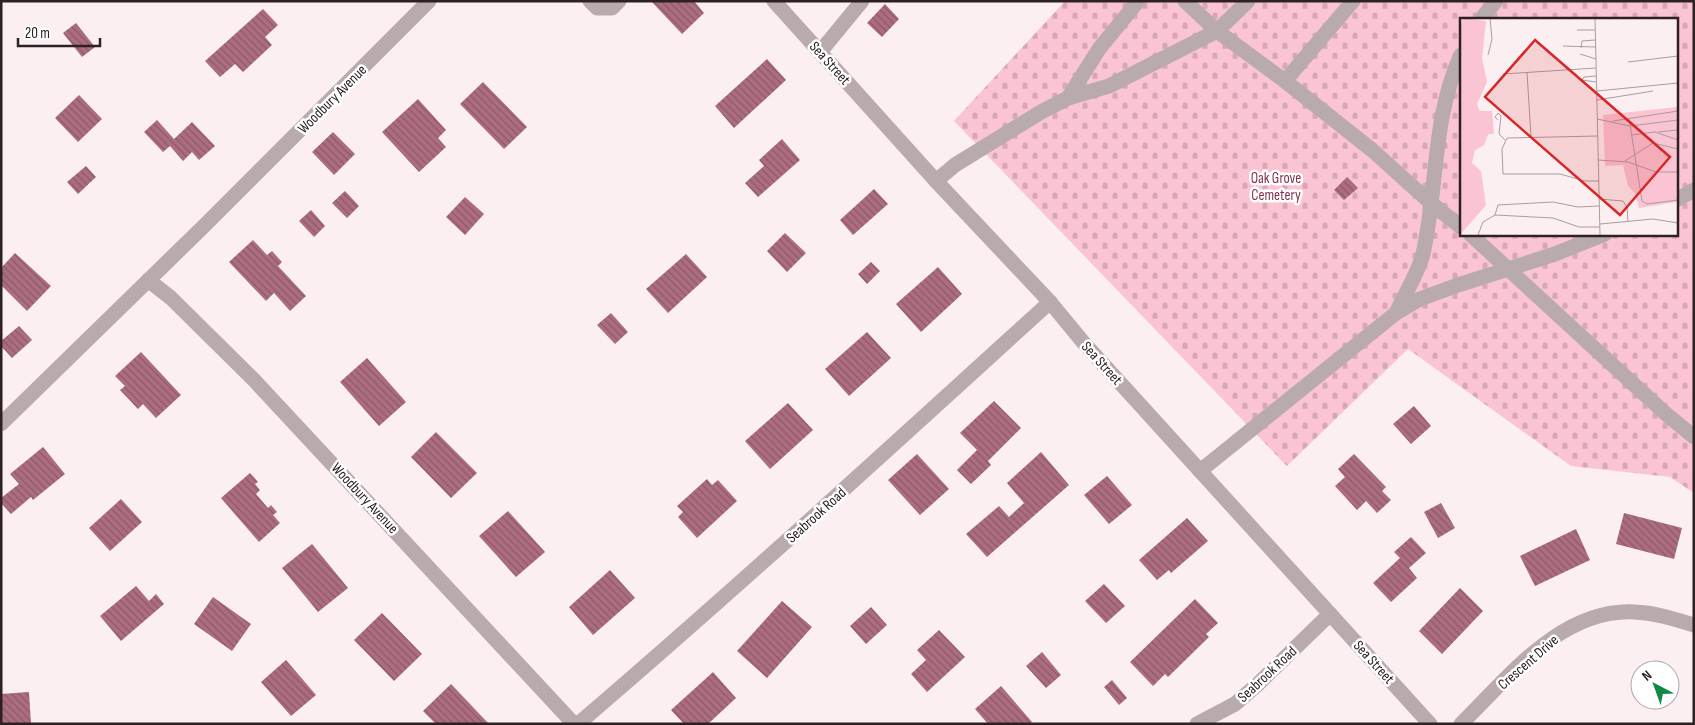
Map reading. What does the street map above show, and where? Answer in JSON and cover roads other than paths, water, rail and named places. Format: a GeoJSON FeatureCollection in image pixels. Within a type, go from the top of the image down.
{"type":"FeatureCollection","features":[{"type":"Feature","properties":{"kind":"street","name":"Woodbury Avenue"},"geometry":{"type":"LineString","coordinates":[[1,424],[429,1]]}},
{"type":"Feature","properties":{"kind":"street"},"geometry":{"type":"LineString","coordinates":[[590,1],[597,8],[612,8],[620,1]]}},
{"type":"Feature","properties":{"kind":"street","name":"Sea Street"},"geometry":{"type":"LineString","coordinates":[[774,1],[936,181],[1050,302],[1083,342],[1430,724]]}},
{"type":"Feature","properties":{"kind":"street"},"geometry":{"type":"LineString","coordinates":[[820,52],[862,1]]}},
{"type":"Feature","properties":{"kind":"street"},"geometry":{"type":"LineString","coordinates":[[1068,98],[1099,49],[1138,1]]}},
{"type":"Feature","properties":{"kind":"street"},"geometry":{"type":"LineString","coordinates":[[1185,1],[1217,31],[1285,81],[1372,150],[1432,204],[1460,226]]}},
{"type":"Feature","properties":{"kind":"street"},"geometry":{"type":"LineString","coordinates":[[936,181],[955,165],[1041,112],[1068,98],[1109,86],[1217,31],[1248,1]]}},
{"type":"Feature","properties":{"kind":"street"},"geometry":{"type":"LineString","coordinates":[[1285,81],[1353,1]]}},
{"type":"Feature","properties":{"kind":"street"},"geometry":{"type":"LineString","coordinates":[[1482,18],[1496,1]]}},
{"type":"Feature","properties":{"kind":"street"},"geometry":{"type":"LineString","coordinates":[[1396,313],[1422,256],[1432,204],[1436,150],[1445,101],[1460,58]]}},
{"type":"Feature","properties":{"kind":"street"},"geometry":{"type":"LineString","coordinates":[[1678,199],[1694,190]]}},
{"type":"Feature","properties":{"kind":"street"},"geometry":{"type":"LineString","coordinates":[[1471,235],[1666,414],[1694,437]]}},
{"type":"Feature","properties":{"kind":"street"},"geometry":{"type":"LineString","coordinates":[[1200,471],[1396,313],[1420,299],[1554,254],[1603,235]]}},
{"type":"Feature","properties":{"kind":"street","name":"Woodbury Avenue"},"geometry":{"type":"LineString","coordinates":[[148,280],[171,298],[254,380],[574,724]]}},
{"type":"Feature","properties":{"kind":"street","name":"Seabrook Road"},"geometry":{"type":"LineString","coordinates":[[578,724],[809,522],[1050,302]]}},
{"type":"Feature","properties":{"kind":"street","name":"Crescent Drive"},"geometry":{"type":"LineString","coordinates":[[1461,724],[1528,658],[1566,630],[1586,620],[1632,612],[1668,617],[1694,626]]}},
{"type":"Feature","properties":{"kind":"street","name":"Seabrook Road"},"geometry":{"type":"LineString","coordinates":[[1197,724],[1235,704],[1330,614]]}},
{"type":"Feature","properties":{"kind":"park label","name":"Oak Grove Cemetery"},"geometry":{"type":"Point","coordinates":[1276,186]}}]}
